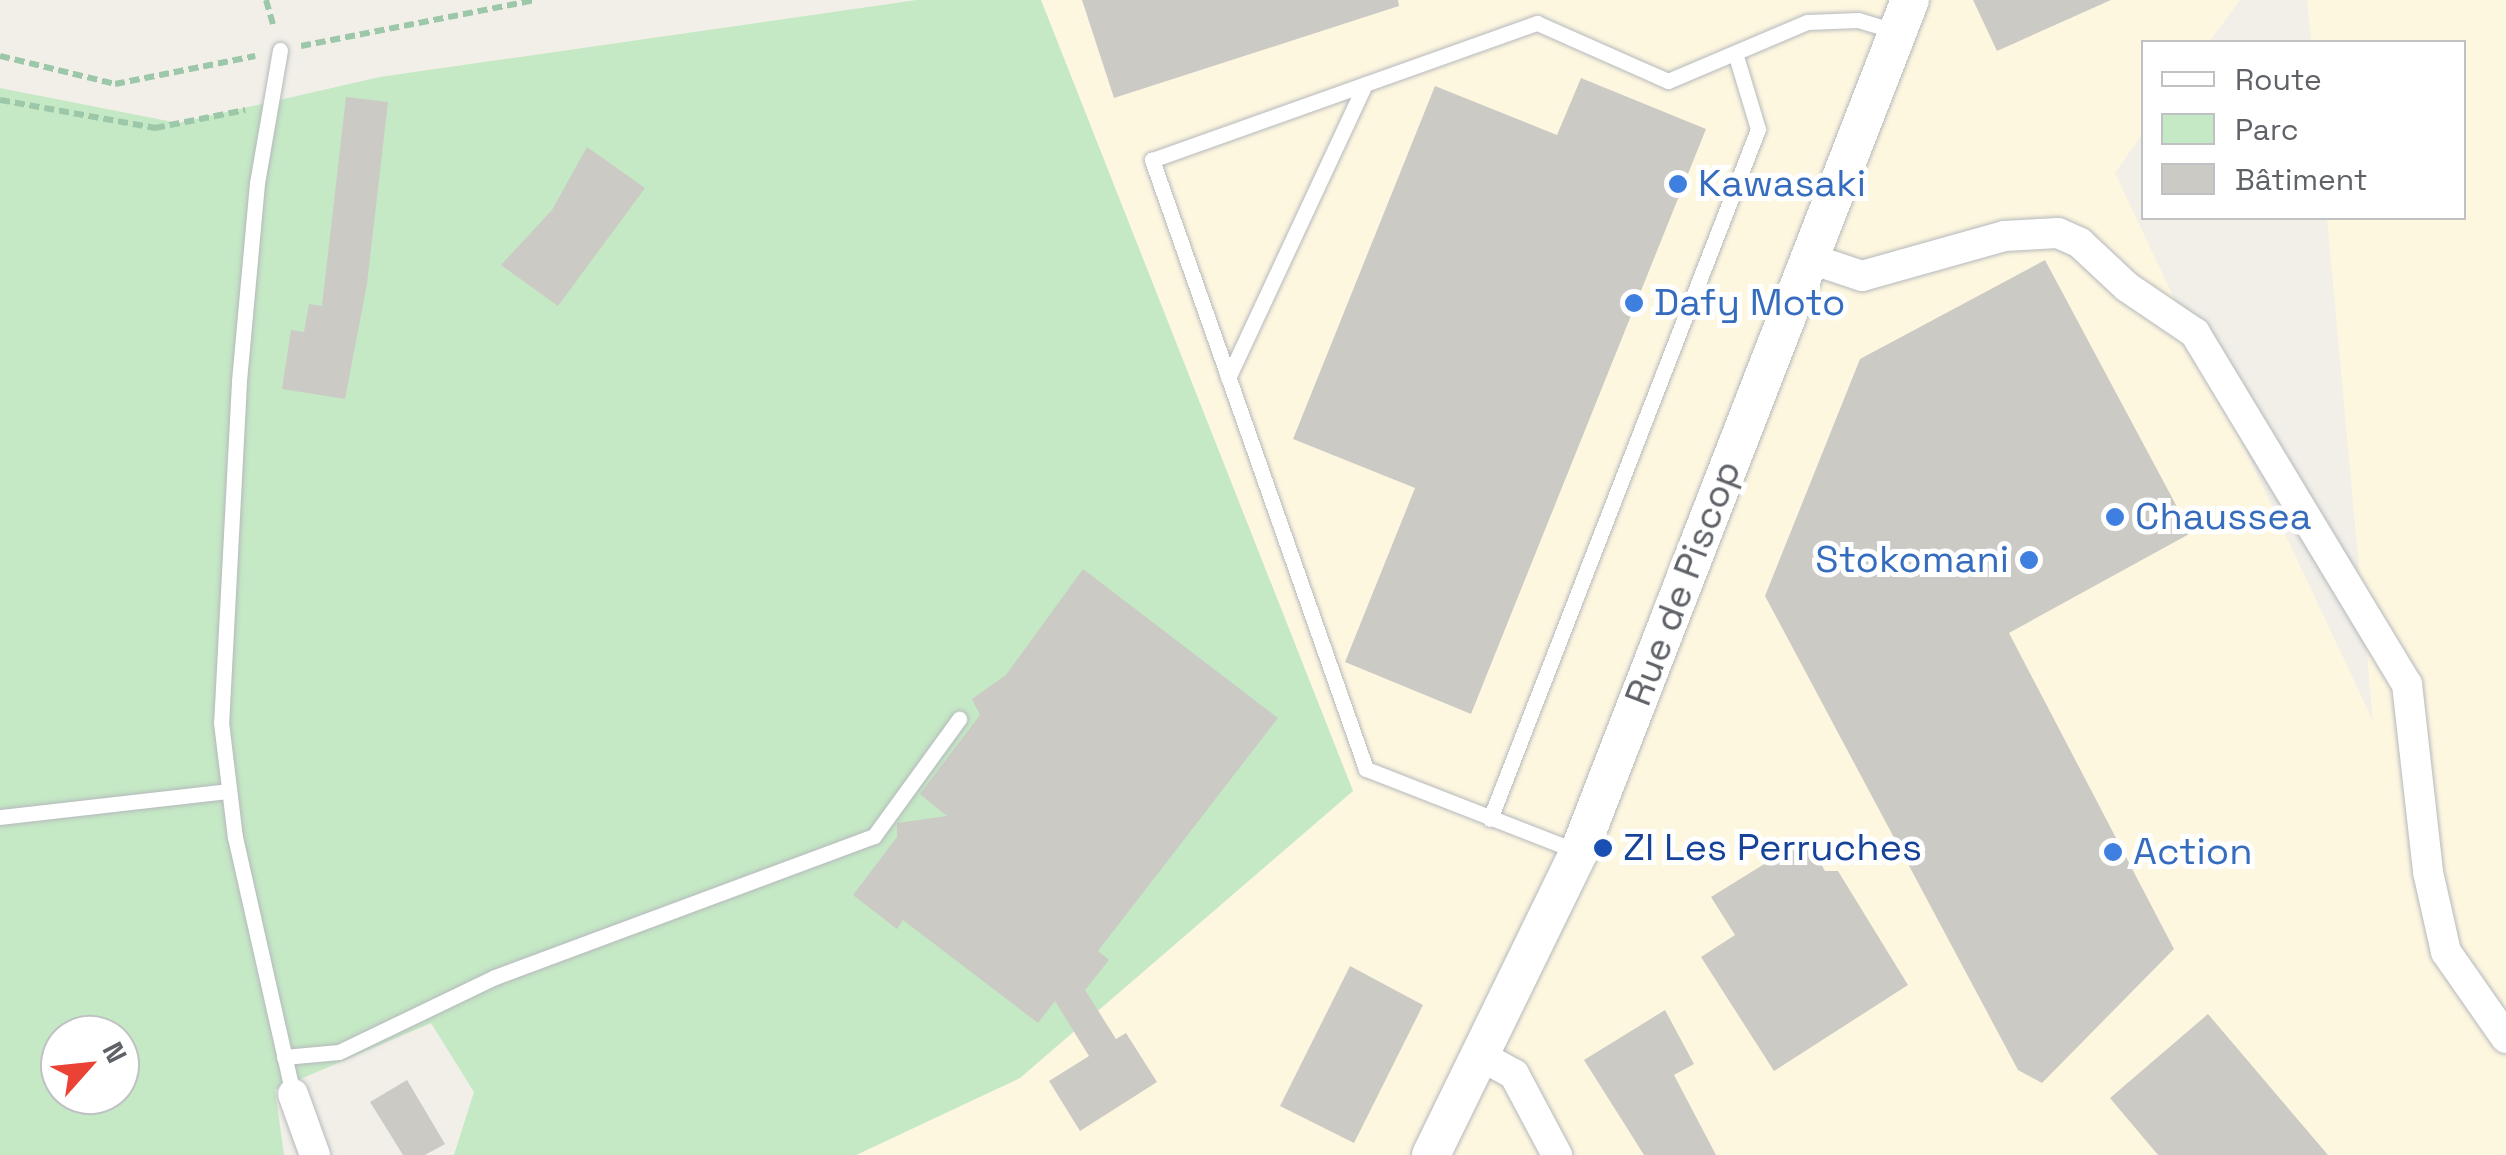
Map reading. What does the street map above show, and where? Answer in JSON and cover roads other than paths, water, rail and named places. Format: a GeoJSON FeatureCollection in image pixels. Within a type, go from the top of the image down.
{"type":"FeatureCollection","features":[{"type":"Feature","properties":{"kind":"street","name":"Rue de Piscop"},"geometry":{"type":"LineString","coordinates":[[1430,1155],[1579,852],[1904,16]]}},
{"type":"Feature","properties":{"kind":"street"},"geometry":{"type":"LineString","coordinates":[[1808,258],[1862,276],[2004,236],[2058,233],[2080,243],[2127,287],[2195,333],[2407,684],[2428,872],[2446,952],[2506,1038]]}},
{"type":"Feature","properties":{"kind":"street"},"geometry":{"type":"LineString","coordinates":[[1481,1056],[1514,1074],[1558,1155]]}},
{"type":"Feature","properties":{"kind":"street"},"geometry":{"type":"LineString","coordinates":[[293,1094],[315,1155]]}},
{"type":"Feature","properties":{"kind":"lane"},"geometry":{"type":"LineString","coordinates":[[1579,852],[1366,769],[1152,160],[1537,23],[1668,81],[1808,22],[1904,16]]}},
{"type":"Feature","properties":{"kind":"lane"},"geometry":{"type":"LineString","coordinates":[[280,50],[241,362],[220,722],[229,791],[293,1094]]}},
{"type":"Feature","properties":{"kind":"lane"},"geometry":{"type":"LineString","coordinates":[[1490,819],[1758,129],[1735,53]]}},
{"type":"Feature","properties":{"kind":"lane"},"geometry":{"type":"LineString","coordinates":[[1228,378],[1365,84]]}},
{"type":"Feature","properties":{"kind":"lane"},"geometry":{"type":"LineString","coordinates":[[284,1057],[340,1052],[495,977],[874,836],[959,719]]}},
{"type":"Feature","properties":{"kind":"lane"},"geometry":{"type":"LineString","coordinates":[[0,817],[229,791]]}},
{"type":"Feature","properties":{"kind":"place","name":"Kawasaki"},"geometry":{"type":"Point","coordinates":[1678,184]}},
{"type":"Feature","properties":{"kind":"place","name":"Dafy Moto"},"geometry":{"type":"Point","coordinates":[1634,303]}},
{"type":"Feature","properties":{"kind":"place","name":"Chaussea"},"geometry":{"type":"Point","coordinates":[2115,517]}},
{"type":"Feature","properties":{"kind":"place","name":"Stokomani"},"geometry":{"type":"Point","coordinates":[2029,560]}},
{"type":"Feature","properties":{"kind":"place","name":"ZI Les Perruches"},"geometry":{"type":"Point","coordinates":[1603,848]}},
{"type":"Feature","properties":{"kind":"place","name":"Action"},"geometry":{"type":"Point","coordinates":[2113,852]}}]}
